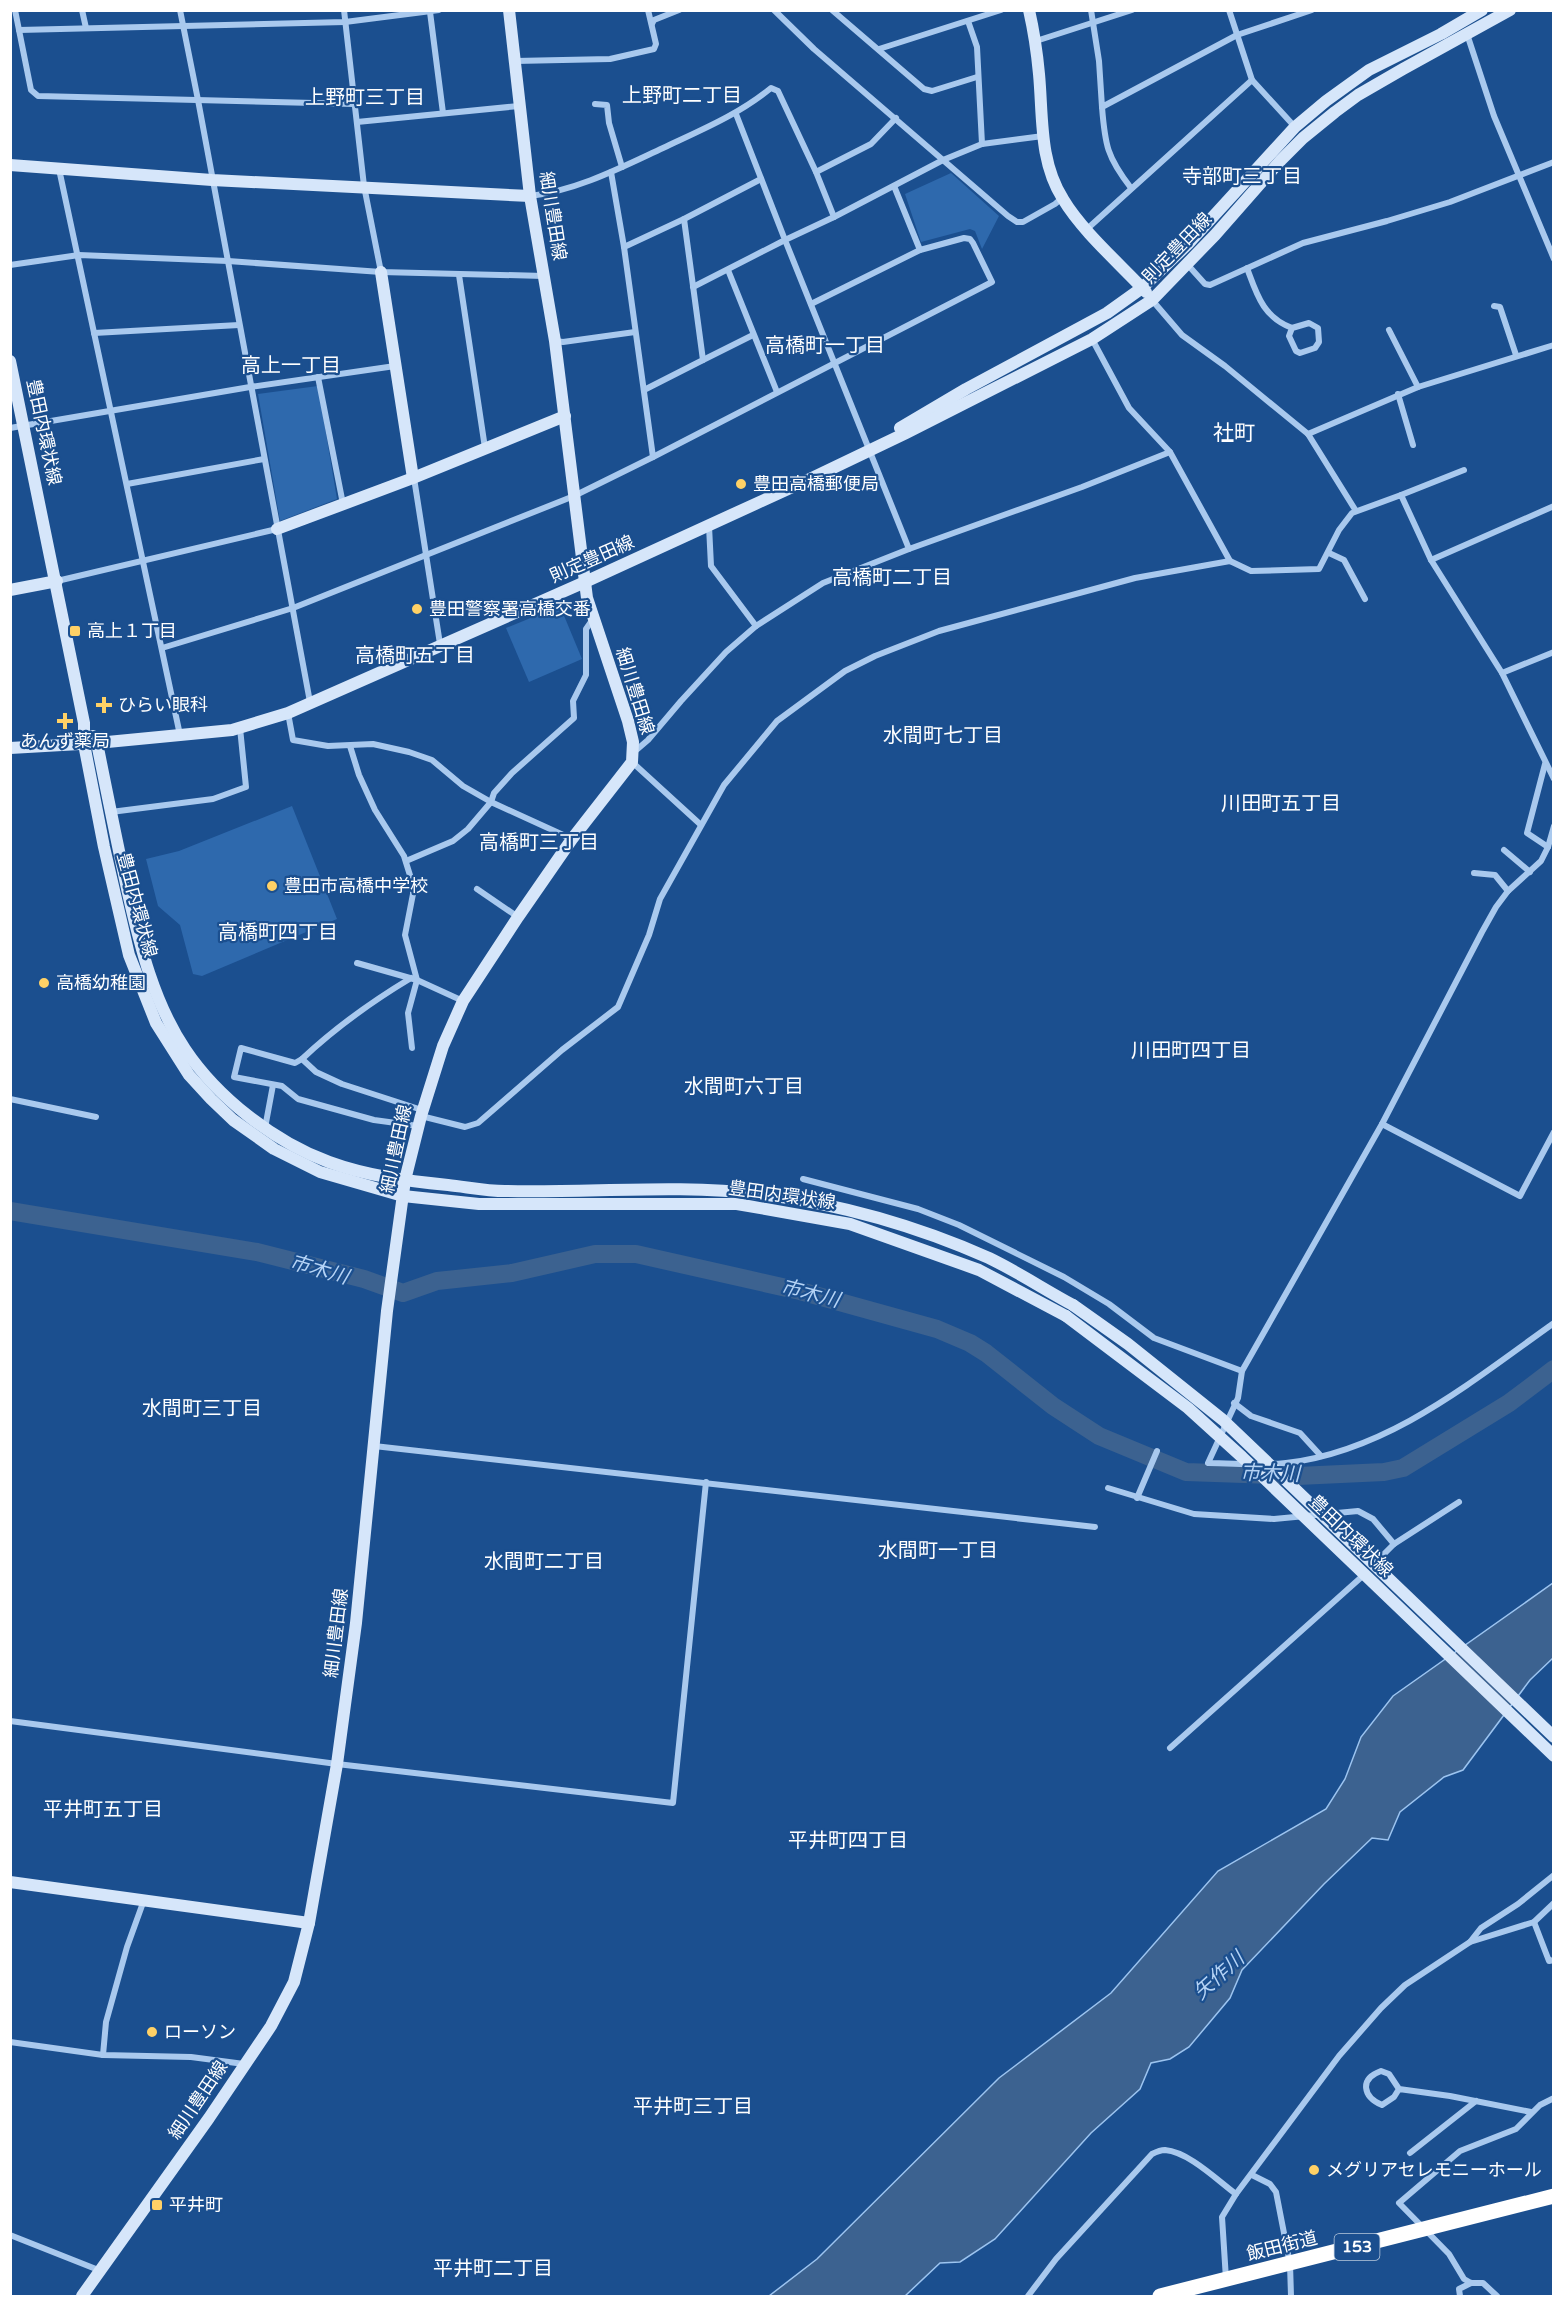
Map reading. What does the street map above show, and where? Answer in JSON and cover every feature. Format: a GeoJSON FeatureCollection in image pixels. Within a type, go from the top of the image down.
{"type":"FeatureCollection","features":[{"type":"Feature","properties":{"kind":"highway","name":"飯田街道"},"geometry":{"type":"LineString","coordinates":[[1160,2296],[1554,2196]]}},
{"type":"Feature","properties":{"kind":"street"},"geometry":{"type":"LineString","coordinates":[[15,10],[31,90],[38,96],[354,104]]}},
{"type":"Feature","properties":{"kind":"street"},"geometry":{"type":"LineString","coordinates":[[82,10],[86,28]]}},
{"type":"Feature","properties":{"kind":"street"},"geometry":{"type":"LineString","coordinates":[[180,10],[310,702]]}},
{"type":"Feature","properties":{"kind":"street"},"geometry":{"type":"LineString","coordinates":[[344,10],[364,186],[381,272],[440,644]]}},
{"type":"Feature","properties":{"kind":"street"},"geometry":{"type":"LineString","coordinates":[[19,30],[345,22],[439,10]]}},
{"type":"Feature","properties":{"kind":"street","name":"細川豊田線"},"geometry":{"type":"LineString","coordinates":[[82,2296],[271,2026],[294,1982],[309,1923],[337,1764],[356,1623],[388,1304],[405,1180],[420,1117],[443,1046],[463,1001],[572,839],[633,757],[633,742],[628,721],[586,598],[555,341],[530,196],[509,10]]}},
{"type":"Feature","properties":{"kind":"street"},"geometry":{"type":"LineString","coordinates":[[515,61],[610,59],[654,49],[656,44],[648,10]]}},
{"type":"Feature","properties":{"kind":"street"},"geometry":{"type":"LineString","coordinates":[[652,25],[654,20],[678,10]]}},
{"type":"Feature","properties":{"kind":"street"},"geometry":{"type":"LineString","coordinates":[[774,10],[814,49],[896,118],[990,203],[1017,222],[1023,222],[1062,198]]}},
{"type":"Feature","properties":{"kind":"street"},"geometry":{"type":"LineString","coordinates":[[832,10],[928,91],[977,77]]}},
{"type":"Feature","properties":{"kind":"street"},"geometry":{"type":"LineString","coordinates":[[879,49],[1001,10]]}},
{"type":"Feature","properties":{"kind":"street"},"geometry":{"type":"LineString","coordinates":[[1029,10],[1036,40],[1042,136],[1047,162],[1062,198],[1182,335],[1225,366],[1308,434],[1356,511]]}},
{"type":"Feature","properties":{"kind":"street"},"geometry":{"type":"LineString","coordinates":[[1091,10],[1105,145],[1116,169],[1131,188]]}},
{"type":"Feature","properties":{"kind":"street"},"geometry":{"type":"LineString","coordinates":[[1036,40],[1132,10]]}},
{"type":"Feature","properties":{"kind":"street"},"geometry":{"type":"LineString","coordinates":[[1230,10],[1252,80],[1295,127]]}},
{"type":"Feature","properties":{"kind":"street"},"geometry":{"type":"LineString","coordinates":[[1102,107],[1237,35],[1312,10]]}},
{"type":"Feature","properties":{"kind":"street","name":"則定豊田線"},"geometry":{"type":"LineString","coordinates":[[870,449],[914,418],[1107,313],[1142,288],[1188,244],[1295,127],[1326,101],[1370,70],[1441,34],[1461,15],[1486,15],[1510,10]]}},
{"type":"Feature","properties":{"kind":"street"},"geometry":{"type":"LineString","coordinates":[[430,12],[443,113]]}},
{"type":"Feature","properties":{"kind":"street"},"geometry":{"type":"LineString","coordinates":[[1461,15],[1494,116],[1554,259]]}},
{"type":"Feature","properties":{"kind":"street","name":"則定豊田線"},"geometry":{"type":"LineString","coordinates":[[10,748],[97,743],[240,728],[288,712],[709,526],[812,478],[1092,339],[1152,300],[1281,160],[1327,118],[1358,95],[1467,34],[1486,15]]}},
{"type":"Feature","properties":{"kind":"street"},"geometry":{"type":"LineString","coordinates":[[968,21],[977,47],[982,144]]}},
{"type":"Feature","properties":{"kind":"street"},"geometry":{"type":"LineString","coordinates":[[1087,229],[1252,80]]}},
{"type":"Feature","properties":{"kind":"street"},"geometry":{"type":"LineString","coordinates":[[10,165],[212,180],[530,196],[555,193],[611,172],[736,114],[771,88],[778,91],[816,172],[834,217]]}},
{"type":"Feature","properties":{"kind":"street"},"geometry":{"type":"LineString","coordinates":[[595,104],[607,105],[609,123],[621,167]]}},
{"type":"Feature","properties":{"kind":"street"},"geometry":{"type":"LineString","coordinates":[[357,122],[519,106]]}},
{"type":"Feature","properties":{"kind":"street"},"geometry":{"type":"LineString","coordinates":[[736,114],[909,549]]}},
{"type":"Feature","properties":{"kind":"street"},"geometry":{"type":"LineString","coordinates":[[816,172],[871,144],[896,118]]}},
{"type":"Feature","properties":{"kind":"street"},"geometry":{"type":"LineString","coordinates":[[693,287],[943,160],[982,144],[1042,136]]}},
{"type":"Feature","properties":{"kind":"street"},"geometry":{"type":"LineString","coordinates":[[1187,264],[1205,284],[1210,285],[1319,237],[1388,221],[1440,205],[1554,162]]}},
{"type":"Feature","properties":{"kind":"street"},"geometry":{"type":"LineString","coordinates":[[59,169],[180,735]]}},
{"type":"Feature","properties":{"kind":"street"},"geometry":{"type":"LineString","coordinates":[[611,172],[624,247],[653,457]]}},
{"type":"Feature","properties":{"kind":"street"},"geometry":{"type":"LineString","coordinates":[[624,247],[761,179]]}},
{"type":"Feature","properties":{"kind":"street"},"geometry":{"type":"LineString","coordinates":[[894,186],[920,250]]}},
{"type":"Feature","properties":{"kind":"street"},"geometry":{"type":"LineString","coordinates":[[684,219],[703,360]]}},
{"type":"Feature","properties":{"kind":"street"},"geometry":{"type":"LineString","coordinates":[[162,648],[293,608],[574,496],[992,282],[970,239],[964,238],[920,250],[811,304]]}},
{"type":"Feature","properties":{"kind":"street"},"geometry":{"type":"LineString","coordinates":[[10,265],[79,255],[228,261],[459,276],[544,276]]}},
{"type":"Feature","properties":{"kind":"street"},"geometry":{"type":"LineString","coordinates":[[1247,268],[1263,308],[1273,318],[1292,328],[1309,323],[1317,328],[1319,342],[1315,348],[1300,353],[1296,351],[1289,336],[1292,328]]}},
{"type":"Feature","properties":{"kind":"street"},"geometry":{"type":"LineString","coordinates":[[728,270],[777,392]]}},
{"type":"Feature","properties":{"kind":"street"},"geometry":{"type":"LineString","coordinates":[[459,276],[485,448]]}},
{"type":"Feature","properties":{"kind":"street"},"geometry":{"type":"LineString","coordinates":[[1494,306],[1500,307],[1516,355]]}},
{"type":"Feature","properties":{"kind":"street"},"geometry":{"type":"LineString","coordinates":[[94,333],[239,325]]}},
{"type":"Feature","properties":{"kind":"street"},"geometry":{"type":"LineString","coordinates":[[1389,330],[1418,387]]}},
{"type":"Feature","properties":{"kind":"street"},"geometry":{"type":"LineString","coordinates":[[555,341],[563,342],[635,332]]}},
{"type":"Feature","properties":{"kind":"street"},"geometry":{"type":"LineString","coordinates":[[644,390],[753,335]]}},
{"type":"Feature","properties":{"kind":"street"},"geometry":{"type":"LineString","coordinates":[[1092,339],[1129,408],[1170,452],[1230,561]]}},
{"type":"Feature","properties":{"kind":"street"},"geometry":{"type":"LineString","coordinates":[[1308,434],[1398,394],[1516,355],[1554,345]]}},
{"type":"Feature","properties":{"kind":"street","name":"豊田内環状線"},"geometry":{"type":"LineString","coordinates":[[10,361],[57,582],[84,723],[84,744],[104,848],[129,955],[156,1023],[189,1075],[233,1120],[274,1149],[320,1172],[403,1196],[479,1204],[738,1204],[850,1224],[979,1270],[1069,1310],[1196,1414],[1554,1756]]}},
{"type":"Feature","properties":{"kind":"street"},"geometry":{"type":"LineString","coordinates":[[10,428],[250,387],[395,366]]}},
{"type":"Feature","properties":{"kind":"street"},"geometry":{"type":"LineString","coordinates":[[318,377],[343,504]]}},
{"type":"Feature","properties":{"kind":"street"},"geometry":{"type":"LineString","coordinates":[[1398,394],[1413,444]]}},
{"type":"Feature","properties":{"kind":"street"},"geometry":{"type":"LineString","coordinates":[[10,590],[57,582],[277,529],[414,478],[565,416]]}},
{"type":"Feature","properties":{"kind":"street"},"geometry":{"type":"LineString","coordinates":[[701,825],[633,757],[726,652],[756,626],[823,583],[1170,452]]}},
{"type":"Feature","properties":{"kind":"street"},"geometry":{"type":"LineString","coordinates":[[127,484],[264,459]]}},
{"type":"Feature","properties":{"kind":"street"},"geometry":{"type":"LineString","coordinates":[[302,1059],[316,1072],[420,1117],[465,1127],[478,1123],[562,1050],[618,1007],[649,935],[660,899],[733,773],[777,721],[845,671],[875,656],[939,632],[1135,578],[1230,561],[1251,571],[1319,569],[1329,554],[1339,530],[1356,511],[1464,470]]}},
{"type":"Feature","properties":{"kind":"street"},"geometry":{"type":"LineString","coordinates":[[1401,495],[1431,560],[1502,673],[1554,779]]}},
{"type":"Feature","properties":{"kind":"street"},"geometry":{"type":"LineString","coordinates":[[1431,560],[1554,506]]}},
{"type":"Feature","properties":{"kind":"street"},"geometry":{"type":"LineString","coordinates":[[709,526],[711,566],[756,626]]}},
{"type":"Feature","properties":{"kind":"street"},"geometry":{"type":"LineString","coordinates":[[1329,554],[1344,560],[1365,599]]}},
{"type":"Feature","properties":{"kind":"street"},"geometry":{"type":"LineString","coordinates":[[406,861],[453,841],[468,829],[512,773],[574,718],[573,701],[586,675],[586,629],[593,619]]}},
{"type":"Feature","properties":{"kind":"street"},"geometry":{"type":"LineString","coordinates":[[1502,673],[1554,652]]}},
{"type":"Feature","properties":{"kind":"street"},"geometry":{"type":"LineString","coordinates":[[288,712],[293,740],[328,746],[373,744],[432,760],[460,784],[491,802],[572,839]]}},
{"type":"Feature","properties":{"kind":"street","name":"豊田内環状線"},"geometry":{"type":"LineString","coordinates":[[84,723],[97,743],[141,950],[167,1017],[185,1049],[209,1079],[233,1104],[265,1128],[327,1162],[405,1180],[503,1191],[678,1188],[762,1194],[851,1211],[922,1231],[991,1259],[1069,1310],[1128,1344],[1223,1420],[1554,1737]]}},
{"type":"Feature","properties":{"kind":"street"},"geometry":{"type":"LineString","coordinates":[[111,812],[213,799],[246,787],[240,728]]}},
{"type":"Feature","properties":{"kind":"street"},"geometry":{"type":"LineString","coordinates":[[350,746],[375,810],[406,861],[413,885],[405,937],[414,979],[408,1013],[412,1048]]}},
{"type":"Feature","properties":{"kind":"street"},"geometry":{"type":"LineString","coordinates":[[1545,764],[1527,833],[1548,847]]}},
{"type":"Feature","properties":{"kind":"street"},"geometry":{"type":"LineString","coordinates":[[1554,826],[1541,861],[1508,891],[1482,932],[1382,1124],[1242,1371],[1238,1398],[1208,1463],[1286,1463],[1321,1456],[1360,1444],[1404,1424],[1504,1361],[1554,1323]]}},
{"type":"Feature","properties":{"kind":"street"},"geometry":{"type":"LineString","coordinates":[[1504,850],[1530,872]]}},
{"type":"Feature","properties":{"kind":"street"},"geometry":{"type":"LineString","coordinates":[[1474,873],[1495,875],[1508,891]]}},
{"type":"Feature","properties":{"kind":"street"},"geometry":{"type":"LineString","coordinates":[[477,889],[518,917]]}},
{"type":"Feature","properties":{"kind":"street"},"geometry":{"type":"LineString","coordinates":[[357,963],[414,979],[463,1001]]}},
{"type":"Feature","properties":{"kind":"street"},"geometry":{"type":"LineString","coordinates":[[414,979],[368,1004],[325,1037],[295,1064],[241,1048],[234,1077],[282,1086],[298,1099],[374,1120],[420,1117]]}},
{"type":"Feature","properties":{"kind":"street"},"geometry":{"type":"LineString","coordinates":[[265,1128],[273,1085]]}},
{"type":"Feature","properties":{"kind":"street"},"geometry":{"type":"LineString","coordinates":[[10,1099],[96,1117]]}},
{"type":"Feature","properties":{"kind":"street"},"geometry":{"type":"LineString","coordinates":[[1382,1124],[1520,1196],[1554,1132]]}},
{"type":"Feature","properties":{"kind":"street"},"geometry":{"type":"LineString","coordinates":[[803,1179],[918,1209],[959,1225],[1064,1277],[1109,1304],[1154,1338],[1242,1371]]}},
{"type":"Feature","properties":{"kind":"street"},"geometry":{"type":"LineString","coordinates":[[1234,1403],[1251,1416],[1300,1433],[1321,1456]]}},
{"type":"Feature","properties":{"kind":"street"},"geometry":{"type":"LineString","coordinates":[[373,1446],[1095,1527]]}},
{"type":"Feature","properties":{"kind":"street"},"geometry":{"type":"LineString","coordinates":[[1137,1498],[1157,1451]]}},
{"type":"Feature","properties":{"kind":"street"},"geometry":{"type":"LineString","coordinates":[[10,1721],[337,1764],[673,1803],[706,1482]]}},
{"type":"Feature","properties":{"kind":"street"},"geometry":{"type":"LineString","coordinates":[[1108,1488],[1194,1514],[1274,1519],[1358,1511],[1372,1519],[1394,1544]]}},
{"type":"Feature","properties":{"kind":"street"},"geometry":{"type":"LineString","coordinates":[[1170,1748],[1347,1591],[1394,1544],[1459,1502]]}},
{"type":"Feature","properties":{"kind":"street"},"geometry":{"type":"LineString","coordinates":[[1470,1942],[1481,1928],[1518,1904],[1554,1875]]}},
{"type":"Feature","properties":{"kind":"street"},"geometry":{"type":"LineString","coordinates":[[10,1882],[309,1923]]}},
{"type":"Feature","properties":{"kind":"street"},"geometry":{"type":"LineString","coordinates":[[103,2055],[106,2022],[127,1947],[144,1900]]}},
{"type":"Feature","properties":{"kind":"street"},"geometry":{"type":"LineString","coordinates":[[1226,2280],[1222,2217],[1236,2194],[1339,2056],[1381,2008],[1405,1985],[1470,1942],[1534,1922],[1553,1903]]}},
{"type":"Feature","properties":{"kind":"street"},"geometry":{"type":"LineString","coordinates":[[1534,1922],[1549,1961],[1554,1960]]}},
{"type":"Feature","properties":{"kind":"street"},"geometry":{"type":"LineString","coordinates":[[10,2043],[103,2055],[191,2057],[244,2064]]}},
{"type":"Feature","properties":{"kind":"street"},"geometry":{"type":"LineString","coordinates":[[1399,2089],[1394,2097],[1382,2105],[1372,2101],[1366,2091],[1366,2085],[1372,2074],[1381,2071],[1389,2074],[1399,2089],[1531,2112]]}},
{"type":"Feature","properties":{"kind":"street"},"geometry":{"type":"LineString","coordinates":[[1471,2283],[1464,2279],[1449,2254],[1399,2203],[1460,2151],[1516,2129],[1531,2112],[1554,2097]]}},
{"type":"Feature","properties":{"kind":"street"},"geometry":{"type":"LineString","coordinates":[[1410,2153],[1476,2101]]}},
{"type":"Feature","properties":{"kind":"street"},"geometry":{"type":"LineString","coordinates":[[1028,2296],[1056,2259],[1152,2154],[1163,2150],[1174,2152],[1196,2163],[1236,2194]]}},
{"type":"Feature","properties":{"kind":"street"},"geometry":{"type":"LineString","coordinates":[[1252,2175],[1270,2184],[1276,2192],[1290,2264],[1291,2296]]}},
{"type":"Feature","properties":{"kind":"street"},"geometry":{"type":"LineString","coordinates":[[10,2235],[101,2271]]}},
{"type":"Feature","properties":{"kind":"street"},"geometry":{"type":"LineString","coordinates":[[1460,2296],[1459,2289],[1471,2283],[1483,2283],[1497,2296]]}},
{"type":"Feature","properties":{"kind":"shaded area"},"geometry":{"type":"Polygon","coordinates":[[[951,173],[999,216],[982,249],[975,231],[970,229],[921,242],[905,194],[951,173]]]}},
{"type":"Feature","properties":{"kind":"shaded area"},"geometry":{"type":"Polygon","coordinates":[[[318,386],[337,499],[280,521],[258,394],[318,386]]]}},
{"type":"Feature","properties":{"kind":"shaded area"},"geometry":{"type":"Polygon","coordinates":[[[560,606],[582,659],[529,682],[506,628],[560,606]]]}},
{"type":"Feature","properties":{"kind":"shaded area"},"geometry":{"type":"Polygon","coordinates":[[[292,806],[337,919],[202,976],[193,974],[180,925],[158,906],[146,859],[179,851],[292,806]]]}},
{"type":"Feature","properties":{"kind":"water","name":"矢作川"},"geometry":{"type":"Polygon","coordinates":[[[1553,1583],[1553,1658],[1530,1680],[1463,1770],[1444,1777],[1400,1812],[1388,1840],[1372,1838],[1324,1884],[1242,1970],[1230,1998],[1189,2047],[1170,2059],[1151,2063],[1140,2089],[1091,2133],[995,2239],[960,2262],[940,2263],[905,2296],[769,2296],[817,2259],[999,2078],[1111,1993],[1218,1871],[1326,1809],[1345,1779],[1361,1737],[1393,1696],[1553,1583]]]}},
{"type":"Feature","properties":{"kind":"waterway","name":"市木川"},"geometry":{"type":"LineString","coordinates":[[10,1211],[257,1252],[364,1279],[403,1293],[437,1281],[512,1273],[595,1254],[636,1254],[800,1291],[937,1329],[970,1343],[986,1353],[1053,1406],[1099,1436],[1186,1472],[1298,1476],[1384,1472],[1403,1468],[1509,1403],[1554,1369]]}},
{"type":"Feature","properties":{"kind":"place","name":"豊田高橋郵便局"},"geometry":{"type":"Point","coordinates":[741,484]}},
{"type":"Feature","properties":{"kind":"place","name":"豊田警察署高橋交番"},"geometry":{"type":"Point","coordinates":[417,609]}},
{"type":"Feature","properties":{"kind":"place","name":"高上１丁目"},"geometry":{"type":"Point","coordinates":[75,631]}},
{"type":"Feature","properties":{"kind":"place","name":"ひらい眼科"},"geometry":{"type":"Point","coordinates":[104,705]}},
{"type":"Feature","properties":{"kind":"place","name":"あんず薬局"},"geometry":{"type":"Point","coordinates":[65,721]}},
{"type":"Feature","properties":{"kind":"place","name":"豊田市高橋中学校"},"geometry":{"type":"Point","coordinates":[272,886]}},
{"type":"Feature","properties":{"kind":"place","name":"高橋幼稚園"},"geometry":{"type":"Point","coordinates":[44,983]}},
{"type":"Feature","properties":{"kind":"place","name":"ローソン"},"geometry":{"type":"Point","coordinates":[152,2032]}},
{"type":"Feature","properties":{"kind":"place","name":"メグリアセレモニーホール"},"geometry":{"type":"Point","coordinates":[1314,2170]}},
{"type":"Feature","properties":{"kind":"place","name":"平井町"},"geometry":{"type":"Point","coordinates":[157,2205]}},
{"type":"Feature","properties":{"kind":"district","name":"上野町二丁目"},"geometry":{"type":"Point","coordinates":[682,96]}},
{"type":"Feature","properties":{"kind":"district","name":"上野町三丁目"},"geometry":{"type":"Point","coordinates":[365,98]}},
{"type":"Feature","properties":{"kind":"district","name":"寺部町三丁目"},"geometry":{"type":"Point","coordinates":[1242,177]}},
{"type":"Feature","properties":{"kind":"district","name":"高橋町一丁目"},"geometry":{"type":"Point","coordinates":[825,346]}},
{"type":"Feature","properties":{"kind":"district","name":"高上一丁目"},"geometry":{"type":"Point","coordinates":[291,366]}},
{"type":"Feature","properties":{"kind":"district","name":"社町"},"geometry":{"type":"Point","coordinates":[1234,433]}},
{"type":"Feature","properties":{"kind":"district","name":"高橋町二丁目"},"geometry":{"type":"Point","coordinates":[892,578]}},
{"type":"Feature","properties":{"kind":"district","name":"高橋町五丁目"},"geometry":{"type":"Point","coordinates":[415,656]}},
{"type":"Feature","properties":{"kind":"district","name":"水間町七丁目"},"geometry":{"type":"Point","coordinates":[943,736]}},
{"type":"Feature","properties":{"kind":"district","name":"川田町五丁目"},"geometry":{"type":"Point","coordinates":[1281,804]}},
{"type":"Feature","properties":{"kind":"district","name":"高橋町三丁目"},"geometry":{"type":"Point","coordinates":[539,843]}},
{"type":"Feature","properties":{"kind":"district","name":"高橋町四丁目"},"geometry":{"type":"Point","coordinates":[278,933]}},
{"type":"Feature","properties":{"kind":"district","name":"川田町四丁目"},"geometry":{"type":"Point","coordinates":[1191,1051]}},
{"type":"Feature","properties":{"kind":"district","name":"水間町六丁目"},"geometry":{"type":"Point","coordinates":[744,1087]}},
{"type":"Feature","properties":{"kind":"district","name":"水間町三丁目"},"geometry":{"type":"Point","coordinates":[202,1409]}},
{"type":"Feature","properties":{"kind":"district","name":"水間町一丁目"},"geometry":{"type":"Point","coordinates":[938,1551]}},
{"type":"Feature","properties":{"kind":"district","name":"水間町二丁目"},"geometry":{"type":"Point","coordinates":[544,1562]}},
{"type":"Feature","properties":{"kind":"district","name":"平井町五丁目"},"geometry":{"type":"Point","coordinates":[103,1810]}},
{"type":"Feature","properties":{"kind":"district","name":"平井町四丁目"},"geometry":{"type":"Point","coordinates":[848,1841]}},
{"type":"Feature","properties":{"kind":"district","name":"平井町三丁目"},"geometry":{"type":"Point","coordinates":[693,2107]}},
{"type":"Feature","properties":{"kind":"district","name":"平井町二丁目"},"geometry":{"type":"Point","coordinates":[493,2269]}}]}
